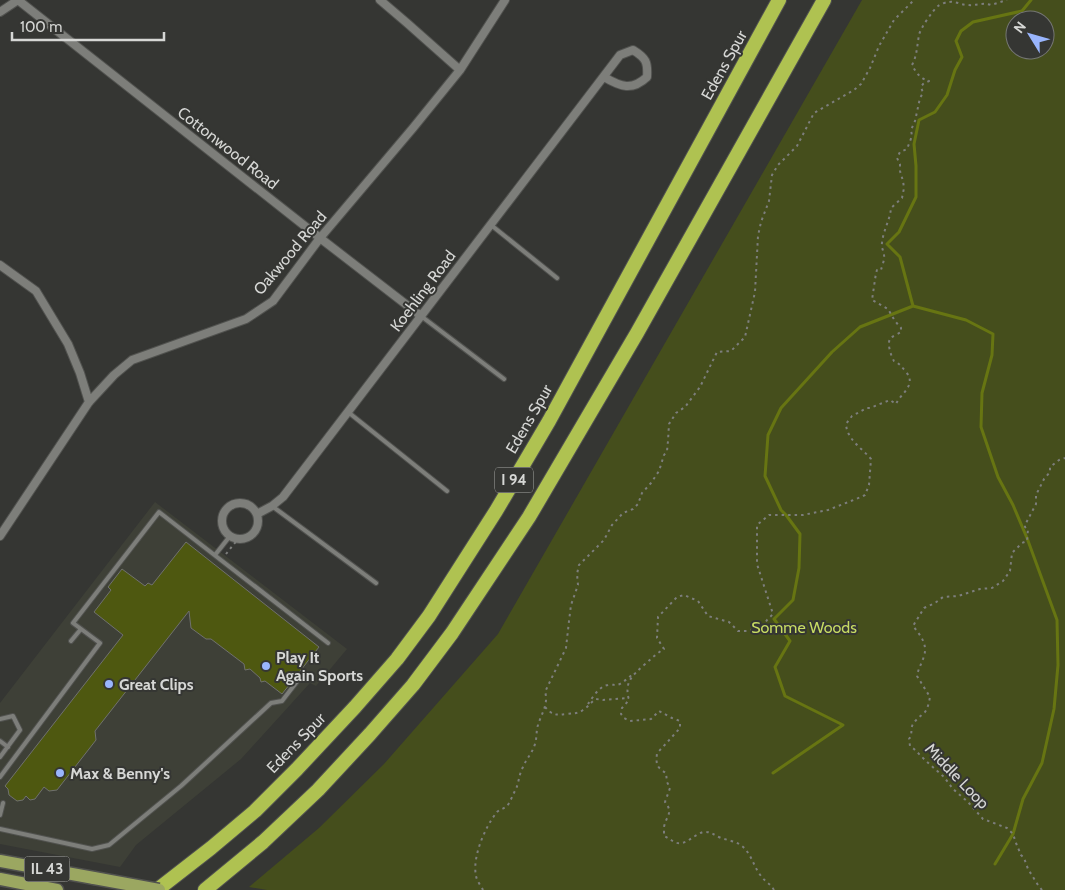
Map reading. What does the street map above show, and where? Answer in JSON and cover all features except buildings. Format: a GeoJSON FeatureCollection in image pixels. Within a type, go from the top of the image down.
{"type":"FeatureCollection","features":[{"type":"Feature","properties":{"kind":"highway","name":"Edens Spur"},"geometry":{"type":"LineString","coordinates":[[158,890],[255,811],[297,769],[397,659],[430,616],[496,511],[549,421],[779,0]]}},
{"type":"Feature","properties":{"kind":"highway","name":"I 94"},"geometry":{"type":"LineString","coordinates":[[205,890],[263,842],[318,790],[412,685],[452,633],[529,517],[627,350],[824,0]]}},
{"type":"Feature","properties":{"kind":"main road","name":"IL 43"},"geometry":{"type":"LineString","coordinates":[[0,860],[158,890]]}},
{"type":"Feature","properties":{"kind":"main road","name":"IL 43"},"geometry":{"type":"LineString","coordinates":[[0,879],[57,890]]}},
{"type":"Feature","properties":{"kind":"street"},"geometry":{"type":"LineString","coordinates":[[0,12],[18,0]]}},
{"type":"Feature","properties":{"kind":"street","name":"Cottonwood Road"},"geometry":{"type":"LineString","coordinates":[[18,0],[421,316]]}},
{"type":"Feature","properties":{"kind":"street"},"geometry":{"type":"LineString","coordinates":[[380,0],[460,70]]}},
{"type":"Feature","properties":{"kind":"street","name":"Oakwood Road"},"geometry":{"type":"LineString","coordinates":[[0,536],[89,402],[114,375],[132,360],[246,319],[272,300],[320,238],[460,70],[505,0]]}},
{"type":"Feature","properties":{"kind":"street","name":"Koehling Road"},"geometry":{"type":"LineString","coordinates":[[257,514],[272,506],[283,497],[620,55],[634,50],[642,56],[648,65],[647,77],[639,84],[629,86],[614,83],[604,77]]}},
{"type":"Feature","properties":{"kind":"street"},"geometry":{"type":"LineString","coordinates":[[0,265],[36,291],[68,344],[89,402]]}},
{"type":"Feature","properties":{"kind":"street"},"geometry":{"type":"LineString","coordinates":[[243,503],[249,505],[257,514],[257,526],[254,532],[244,538],[234,537],[226,532],[223,526],[223,514],[231,505],[243,503]]}},
{"type":"Feature","properties":{"kind":"lane"},"geometry":{"type":"LineString","coordinates":[[490,225],[557,278]]}},
{"type":"Feature","properties":{"kind":"lane"},"geometry":{"type":"LineString","coordinates":[[421,316],[504,379]]}},
{"type":"Feature","properties":{"kind":"lane"},"geometry":{"type":"LineString","coordinates":[[348,412],[448,491]]}},
{"type":"Feature","properties":{"kind":"lane"},"geometry":{"type":"LineString","coordinates":[[272,506],[376,583]]}},
{"type":"Feature","properties":{"kind":"lane"},"geometry":{"type":"LineString","coordinates":[[0,777],[100,643],[73,623],[159,512],[328,643]]}},
{"type":"Feature","properties":{"kind":"lane"},"geometry":{"type":"LineString","coordinates":[[216,555],[234,537]]}},
{"type":"Feature","properties":{"kind":"lane"},"geometry":{"type":"LineString","coordinates":[[71,641],[81,629]]}},
{"type":"Feature","properties":{"kind":"lane"},"geometry":{"type":"LineString","coordinates":[[0,829],[92,849],[109,845],[181,786],[271,704],[282,701],[302,675]]}},
{"type":"Feature","properties":{"kind":"lane"},"geometry":{"type":"LineString","coordinates":[[0,720],[14,716],[20,730],[0,757]]}},
{"type":"Feature","properties":{"kind":"lane"},"geometry":{"type":"LineString","coordinates":[[0,741],[8,747]]}},
{"type":"Feature","properties":{"kind":"lane"},"geometry":{"type":"LineString","coordinates":[[0,815],[3,803]]}},
{"type":"Feature","properties":{"kind":"path"},"geometry":{"type":"LineString","coordinates":[[483,890],[475,871],[477,851],[485,830],[498,810],[507,806],[516,788],[521,770],[535,744],[537,727],[545,707],[545,692],[566,648],[571,605],[578,585],[577,574],[579,565],[604,540],[612,524],[623,513],[633,509],[638,504],[642,493],[652,483],[659,471],[666,451],[669,424],[676,412],[685,406],[700,387],[717,352],[730,351],[745,337],[755,292],[758,236],[769,201],[772,175],[778,165],[797,146],[814,113],[861,84],[894,20],[914,0]]}},
{"type":"Feature","properties":{"kind":"path"},"geometry":{"type":"LineString","coordinates":[[584,710],[595,693],[600,689],[607,685],[614,686],[620,684],[664,648],[657,638],[658,617],[677,597],[684,595],[698,602],[708,616],[730,622],[738,631],[762,628],[766,620],[773,614],[757,564],[757,526],[769,515],[803,515],[828,510],[852,502],[865,495],[869,485],[871,459],[852,440],[848,434],[846,424],[852,416],[862,410],[890,400],[896,404],[910,382],[909,376],[894,361],[890,352],[889,342],[891,338],[901,332],[901,328],[888,309],[872,300],[872,296],[876,273],[877,270],[881,270],[882,266],[884,254],[882,243],[890,219],[891,208],[902,198],[904,188],[900,164],[897,158],[900,152],[908,149],[912,136],[911,130],[923,93],[921,87],[929,81],[921,78],[912,66],[916,58],[919,33],[938,6],[943,4],[958,2],[967,6],[987,3],[991,5],[1007,0]]}},
{"type":"Feature","properties":{"kind":"path","name":"Middle Loop"},"geometry":{"type":"LineString","coordinates":[[1042,890],[1028,869],[1013,834],[1007,828],[983,819],[953,789],[944,777],[909,744],[913,723],[929,705],[930,697],[917,676],[925,655],[923,639],[913,626],[924,608],[943,597],[958,596],[980,589],[992,588],[1003,581],[1010,571],[1012,553],[1026,541],[1028,529],[1025,528],[1025,525],[1036,504],[1036,495],[1050,472],[1050,467],[1065,458]]}},
{"type":"Feature","properties":{"kind":"path"},"geometry":{"type":"LineString","coordinates":[[222,560],[234,537]]}},
{"type":"Feature","properties":{"kind":"path"},"geometry":{"type":"LineString","coordinates":[[634,674],[628,685],[629,700],[622,708],[621,714],[624,718],[630,721],[651,719],[659,711],[680,721],[680,728],[656,753],[657,765],[660,770],[666,773],[670,788],[665,802],[670,812],[664,827],[664,836],[676,843],[682,843],[696,835],[710,832],[718,837],[740,844],[746,850],[761,877],[771,884],[774,890]]}},
{"type":"Feature","properties":{"kind":"path"},"geometry":{"type":"LineString","coordinates":[[545,707],[549,712],[560,716],[578,714],[596,699],[629,698]]}},
{"type":"Feature","properties":{"kind":"shaded area"},"geometry":{"type":"Polygon","coordinates":[[[155,502],[347,649],[316,686],[310,683],[241,759],[136,845],[120,867],[0,844],[0,703],[155,502]]]}},
{"type":"Feature","properties":{"kind":"green space","name":"Somme Woods"},"geometry":{"type":"Polygon","coordinates":[[[862,0],[1065,0],[1065,890],[267,890],[249,887],[319,828],[384,764],[498,634],[862,0]]]}},
{"type":"Feature","properties":{"kind":"waterway"},"geometry":{"type":"LineString","coordinates":[[913,306],[900,257],[887,244],[899,232],[916,197],[914,144],[919,120],[935,112],[947,95],[955,70],[962,57],[956,41],[961,31],[973,22],[1022,11],[1031,0]]}},
{"type":"Feature","properties":{"kind":"waterway"},"geometry":{"type":"LineString","coordinates":[[773,773],[843,725],[785,696],[775,667],[790,641],[774,619],[793,600],[799,568],[800,534],[781,510],[765,476],[768,435],[781,408],[832,352],[860,327],[913,306],[966,320],[993,334],[992,355],[982,393],[981,427],[998,477],[1013,505],[1027,538],[1057,620],[1058,665],[1054,709],[1042,763],[1023,799],[1013,834],[995,864]]}},
{"type":"Feature","properties":{"kind":"place","name":"Play It Again Sports"},"geometry":{"type":"Point","coordinates":[266,666]}},
{"type":"Feature","properties":{"kind":"place","name":"Great Clips"},"geometry":{"type":"Point","coordinates":[109,684]}},
{"type":"Feature","properties":{"kind":"place","name":"Max & Benny's"},"geometry":{"type":"Point","coordinates":[60,773]}}]}
